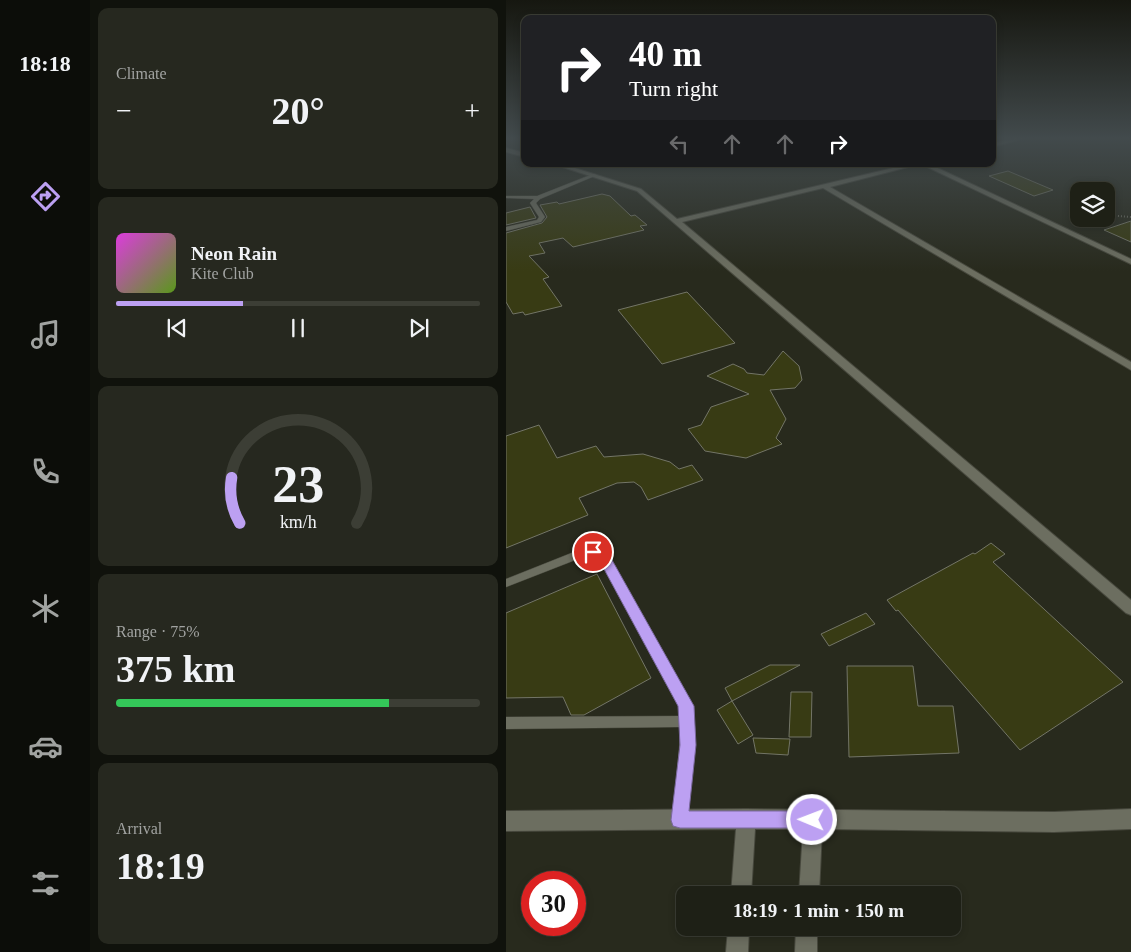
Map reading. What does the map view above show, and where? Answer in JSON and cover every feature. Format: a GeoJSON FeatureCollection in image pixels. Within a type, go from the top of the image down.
{"type":"FeatureCollection","features":[{"type":"Feature","properties":{"kind":"street"},"geometry":{"type":"LineString","coordinates":[[620,182],[634,187],[677,222],[1131,609]]}},
{"type":"Feature","properties":{"kind":"street"},"geometry":{"type":"LineString","coordinates":[[677,222],[839,182]]}},
{"type":"Feature","properties":{"kind":"street"},"geometry":{"type":"LineString","coordinates":[[963,182],[1131,262]]}},
{"type":"Feature","properties":{"kind":"street"},"geometry":{"type":"LineString","coordinates":[[824,186],[1131,367]]}},
{"type":"Feature","properties":{"kind":"street"},"geometry":{"type":"LineString","coordinates":[[742,886],[746,819]]}},
{"type":"Feature","properties":{"kind":"street"},"geometry":{"type":"LineString","coordinates":[[506,821],[746,819],[1054,822],[1131,819]]}},
{"type":"Feature","properties":{"kind":"street"},"geometry":{"type":"LineString","coordinates":[[809,886],[812,820]]}},
{"type":"Feature","properties":{"kind":"street"},"geometry":{"type":"LineString","coordinates":[[737,952],[738,936]]}},
{"type":"Feature","properties":{"kind":"street"},"geometry":{"type":"LineString","coordinates":[[806,952],[807,936]]}},
{"type":"Feature","properties":{"kind":"lane"},"geometry":{"type":"LineString","coordinates":[[506,229],[539,221],[542,217],[533,203],[538,198],[577,182]]}},
{"type":"Feature","properties":{"kind":"lane"},"geometry":{"type":"LineString","coordinates":[[506,197],[538,198]]}},
{"type":"Feature","properties":{"kind":"lane"},"geometry":{"type":"LineString","coordinates":[[506,583],[582,553],[593,552],[602,554],[688,712],[686,724],[688,745],[680,820]]}},
{"type":"Feature","properties":{"kind":"lane"},"geometry":{"type":"LineString","coordinates":[[506,723],[680,721],[686,724]]}},
{"type":"Feature","properties":{"kind":"path"},"geometry":{"type":"LineString","coordinates":[[1115,216],[1131,217]]}},
{"type":"Feature","properties":{"kind":"building"},"geometry":{"type":"Polygon","coordinates":[[[1003,182],[1035,182],[1053,190],[1034,196],[1003,182]]]}},
{"type":"Feature","properties":{"kind":"building"},"geometry":{"type":"Polygon","coordinates":[[[602,194],[610,196],[631,216],[635,215],[647,225],[640,226],[644,230],[573,247],[563,238],[539,243],[545,253],[529,256],[549,277],[543,279],[562,306],[525,315],[523,312],[513,314],[506,302],[506,233],[542,223],[547,217],[540,205],[557,202],[559,204],[602,194]]]}},
{"type":"Feature","properties":{"kind":"building"},"geometry":{"type":"Polygon","coordinates":[[[530,207],[536,218],[506,225],[506,213],[530,207]]]}},
{"type":"Feature","properties":{"kind":"building"},"geometry":{"type":"Polygon","coordinates":[[[1131,221],[1131,242],[1104,230],[1131,221]]]}},
{"type":"Feature","properties":{"kind":"building"},"geometry":{"type":"Polygon","coordinates":[[[687,292],[735,343],[662,364],[618,310],[687,292]]]}},
{"type":"Feature","properties":{"kind":"building"},"geometry":{"type":"Polygon","coordinates":[[[783,351],[799,366],[802,380],[795,388],[770,390],[786,419],[776,438],[782,444],[746,458],[705,451],[688,429],[701,425],[711,407],[749,394],[707,376],[733,364],[744,369],[747,373],[764,375],[783,351]]]}},
{"type":"Feature","properties":{"kind":"building"},"geometry":{"type":"Polygon","coordinates":[[[539,425],[557,458],[596,446],[604,457],[643,454],[670,462],[679,469],[692,465],[703,480],[648,500],[641,487],[634,482],[617,483],[579,498],[588,515],[506,548],[506,436],[539,425]]]}},
{"type":"Feature","properties":{"kind":"building"},"geometry":{"type":"Polygon","coordinates":[[[991,543],[1005,554],[993,562],[1123,682],[1020,750],[898,610],[896,611],[887,600],[973,553],[975,554],[991,543]]]}},
{"type":"Feature","properties":{"kind":"building"},"geometry":{"type":"Polygon","coordinates":[[[597,574],[651,678],[584,715],[571,715],[563,697],[506,698],[506,613],[597,574]]]}},
{"type":"Feature","properties":{"kind":"building"},"geometry":{"type":"Polygon","coordinates":[[[866,613],[875,624],[829,646],[821,634],[866,613]]]}},
{"type":"Feature","properties":{"kind":"building"},"geometry":{"type":"Polygon","coordinates":[[[770,665],[800,665],[732,701],[725,688],[770,665]]]}},
{"type":"Feature","properties":{"kind":"building"},"geometry":{"type":"Polygon","coordinates":[[[847,666],[913,666],[918,706],[953,706],[959,753],[849,757],[847,666]]]}},
{"type":"Feature","properties":{"kind":"building"},"geometry":{"type":"Polygon","coordinates":[[[791,692],[812,692],[811,737],[789,737],[791,692]]]}},
{"type":"Feature","properties":{"kind":"building"},"geometry":{"type":"Polygon","coordinates":[[[732,701],[753,735],[738,744],[717,710],[732,701]]]}},
{"type":"Feature","properties":{"kind":"building"},"geometry":{"type":"Polygon","coordinates":[[[753,738],[790,739],[788,755],[756,753],[753,738]]]}},
{"type":"Feature","properties":{"kind":"route"},"geometry":{"type":"LineString","coordinates":[[593,552],[602,554],[688,712],[686,724],[688,745],[680,820],[812,820]]}}]}
